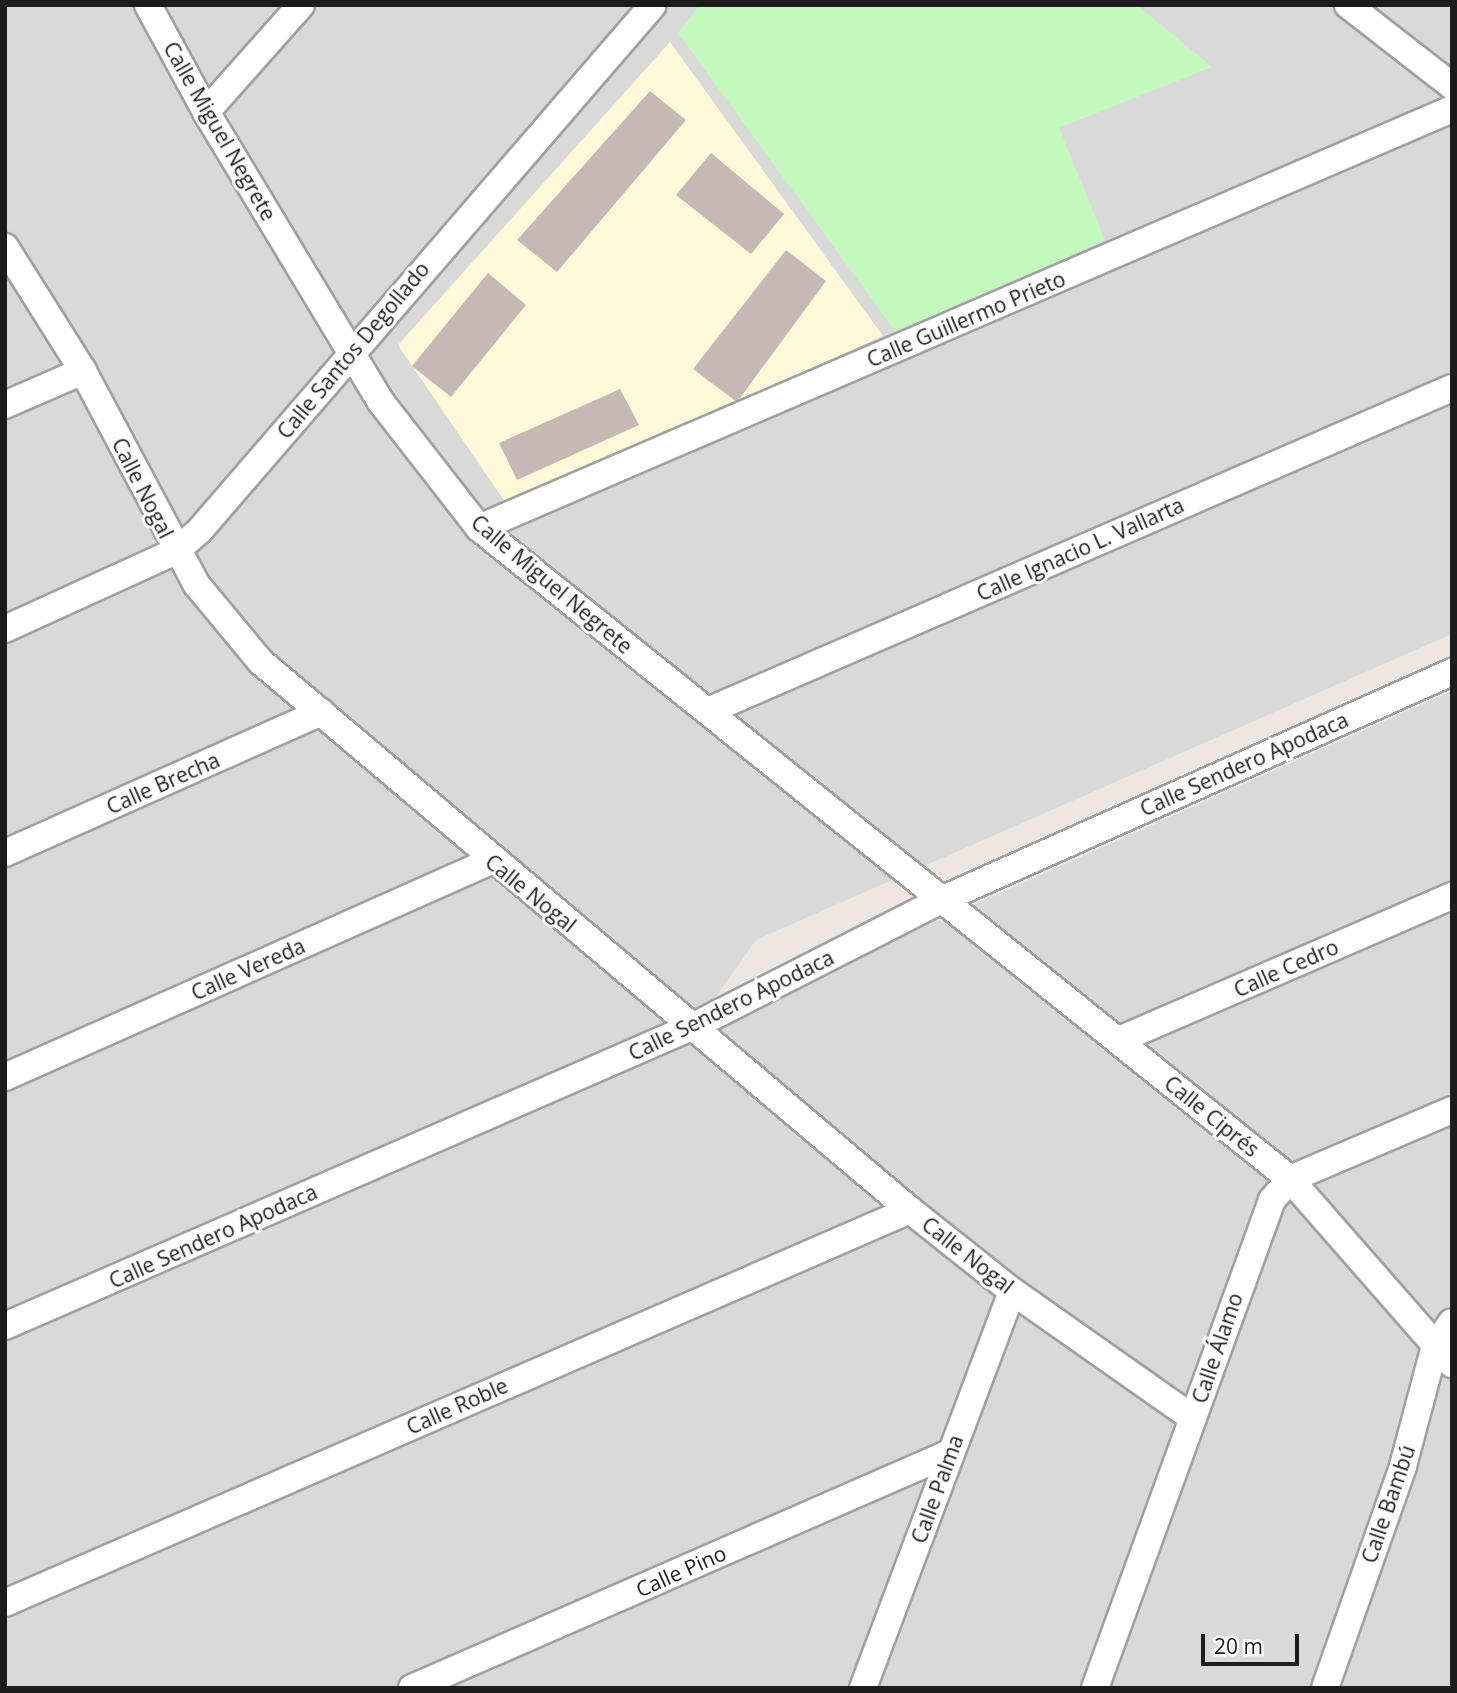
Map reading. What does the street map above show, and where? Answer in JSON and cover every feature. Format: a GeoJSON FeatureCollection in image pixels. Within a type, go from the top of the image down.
{"type":"FeatureCollection","features":[{"type":"Feature","properties":{"kind":"street","name":"Calle Miguel Negrete"},"geometry":{"type":"LineString","coordinates":[[148,5],[206,112],[406,437],[479,528],[941,900]]}},
{"type":"Feature","properties":{"kind":"street"},"geometry":{"type":"LineString","coordinates":[[206,112],[301,5]]}},
{"type":"Feature","properties":{"kind":"street","name":"Calle Santos Degollado"},"geometry":{"type":"LineString","coordinates":[[5,629],[176,551],[242,482],[351,349],[653,5]]}},
{"type":"Feature","properties":{"kind":"street"},"geometry":{"type":"LineString","coordinates":[[1348,5],[1452,86]]}},
{"type":"Feature","properties":{"kind":"street","name":"Calle Guillermo Prieto"},"geometry":{"type":"LineString","coordinates":[[479,528],[1452,109]]}},
{"type":"Feature","properties":{"kind":"street","name":"Calle Nogal"},"geometry":{"type":"LineString","coordinates":[[5,247],[83,371],[176,551],[227,625],[321,712],[491,861],[694,1026],[910,1210],[1012,1290],[1193,1418]]}},
{"type":"Feature","properties":{"kind":"street"},"geometry":{"type":"LineString","coordinates":[[5,405],[83,371]]}},
{"type":"Feature","properties":{"kind":"street","name":"Calle Ignacio L. Vallarta"},"geometry":{"type":"LineString","coordinates":[[708,711],[1452,388]]}},
{"type":"Feature","properties":{"kind":"street","name":"Calle Sendero Apodaca"},"geometry":{"type":"LineString","coordinates":[[5,1326],[694,1026],[941,900],[1452,672]]}},
{"type":"Feature","properties":{"kind":"street","name":"Calle Brecha"},"geometry":{"type":"LineString","coordinates":[[5,853],[321,712]]}},
{"type":"Feature","properties":{"kind":"street","name":"Calle Vereda"},"geometry":{"type":"LineString","coordinates":[[5,1077],[491,861]]}},
{"type":"Feature","properties":{"kind":"street","name":"Calle Cedro"},"geometry":{"type":"LineString","coordinates":[[1119,1040],[1452,896]]}},
{"type":"Feature","properties":{"kind":"street","name":"Calle Ciprés"},"geometry":{"type":"LineString","coordinates":[[941,900],[1290,1179],[1443,1355]]}},
{"type":"Feature","properties":{"kind":"street","name":"Calle Álamo"},"geometry":{"type":"LineString","coordinates":[[1095,1688],[1265,1212],[1290,1179],[1452,1110]]}},
{"type":"Feature","properties":{"kind":"street","name":"Calle Roble"},"geometry":{"type":"LineString","coordinates":[[5,1603],[910,1210]]}},
{"type":"Feature","properties":{"kind":"street","name":"Calle Palma"},"geometry":{"type":"LineString","coordinates":[[863,1688],[1012,1290]]}},
{"type":"Feature","properties":{"kind":"street","name":"Calle Bambú"},"geometry":{"type":"LineString","coordinates":[[1325,1688],[1443,1355],[1452,1322]]}},
{"type":"Feature","properties":{"kind":"street","name":"Calle Pino"},"geometry":{"type":"LineString","coordinates":[[412,1688],[950,1454]]}},
{"type":"Feature","properties":{"kind":"shaded area"},"geometry":{"type":"Polygon","coordinates":[[[5,5],[1452,5],[1452,634],[756,940],[692,1031],[1452,691],[1452,1688],[5,1688],[5,5]]]}},
{"type":"Feature","properties":{"kind":"shaded area"},"geometry":{"type":"Polygon","coordinates":[[[670,42],[883,336],[507,505],[398,345],[670,42]]]}},
{"type":"Feature","properties":{"kind":"green space"},"geometry":{"type":"Polygon","coordinates":[[[700,5],[1137,5],[1212,67],[1059,128],[1105,240],[898,335],[678,33],[700,5]]]}},
{"type":"Feature","properties":{"kind":"building"},"geometry":{"type":"Polygon","coordinates":[[[650,91],[686,120],[557,272],[517,240],[650,91]]]}},
{"type":"Feature","properties":{"kind":"building"},"geometry":{"type":"Polygon","coordinates":[[[711,153],[784,214],[751,254],[676,195],[711,153]]]}},
{"type":"Feature","properties":{"kind":"building"},"geometry":{"type":"Polygon","coordinates":[[[786,250],[826,281],[737,402],[693,369],[786,250]]]}},
{"type":"Feature","properties":{"kind":"building"},"geometry":{"type":"Polygon","coordinates":[[[488,273],[526,305],[451,397],[412,366],[488,273]]]}},
{"type":"Feature","properties":{"kind":"building"},"geometry":{"type":"Polygon","coordinates":[[[620,389],[639,425],[517,480],[499,443],[620,389]]]}}]}
